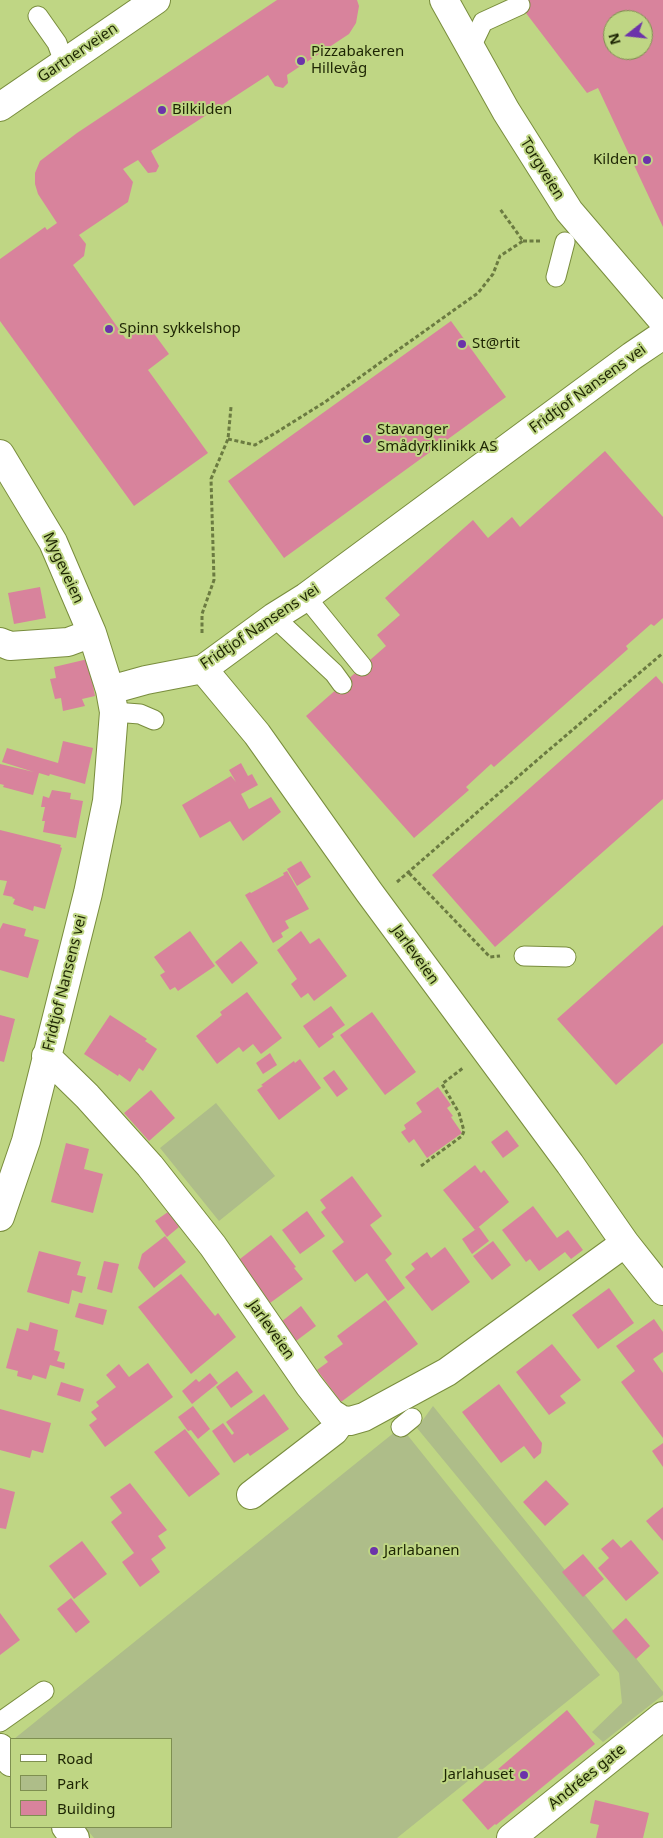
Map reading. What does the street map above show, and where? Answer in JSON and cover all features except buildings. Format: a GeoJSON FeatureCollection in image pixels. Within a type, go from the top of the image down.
{"type":"FeatureCollection","features":[{"type":"Feature","properties":{"kind":"street","name":"Gartnerveien"},"geometry":{"type":"LineString","coordinates":[[0,107],[156,0]]}},
{"type":"Feature","properties":{"kind":"street","name":"Torgveien"},"geometry":{"type":"LineString","coordinates":[[444,0],[506,111],[569,210],[663,321]]}},
{"type":"Feature","properties":{"kind":"street","name":"Fridtjof Nansens vei"},"geometry":{"type":"LineString","coordinates":[[0,1217],[26,1141],[88,893],[107,801],[112,701],[146,680],[203,669],[274,617],[306,597],[663,335]]}},
{"type":"Feature","properties":{"kind":"street","name":"Mygeveien"},"geometry":{"type":"LineString","coordinates":[[0,454],[53,542],[92,633],[112,701]]}},
{"type":"Feature","properties":{"kind":"street"},"geometry":{"type":"LineString","coordinates":[[5,644],[68,642],[92,633]]}},
{"type":"Feature","properties":{"kind":"street","name":"Jarleveien"},"geometry":{"type":"LineString","coordinates":[[203,669],[257,734],[369,892],[570,1164],[625,1243],[663,1290]]}},
{"type":"Feature","properties":{"kind":"street","name":"Jarleveien"},"geometry":{"type":"LineString","coordinates":[[46,1056],[87,1096],[150,1166],[213,1246],[309,1384],[331,1413],[342,1420]]}},
{"type":"Feature","properties":{"kind":"street"},"geometry":{"type":"LineString","coordinates":[[250,1495],[334,1431],[342,1420],[350,1421],[364,1417],[447,1372],[625,1243]]}},
{"type":"Feature","properties":{"kind":"street","name":"Andrées gate"},"geometry":{"type":"LineString","coordinates":[[512,1838],[663,1716]]}},
{"type":"Feature","properties":{"kind":"street"},"geometry":{"type":"LineString","coordinates":[[0,1748],[10,1761]]}},
{"type":"Feature","properties":{"kind":"street"},"geometry":{"type":"LineString","coordinates":[[67,1828],[75,1838]]}},
{"type":"Feature","properties":{"kind":"lane"},"geometry":{"type":"LineString","coordinates":[[471,48],[483,22],[520,5]]}},
{"type":"Feature","properties":{"kind":"lane"},"geometry":{"type":"LineString","coordinates":[[38,16],[57,43],[64,62]]}},
{"type":"Feature","properties":{"kind":"lane"},"geometry":{"type":"LineString","coordinates":[[556,277],[565,242]]}},
{"type":"Feature","properties":{"kind":"lane"},"geometry":{"type":"LineString","coordinates":[[306,597],[362,666]]}},
{"type":"Feature","properties":{"kind":"lane"},"geometry":{"type":"LineString","coordinates":[[274,617],[334,673],[342,684]]}},
{"type":"Feature","properties":{"kind":"lane"},"geometry":{"type":"LineString","coordinates":[[112,701],[154,720]]}},
{"type":"Feature","properties":{"kind":"lane"},"geometry":{"type":"LineString","coordinates":[[524,956],[566,957]]}},
{"type":"Feature","properties":{"kind":"lane"},"geometry":{"type":"LineString","coordinates":[[0,1722],[44,1691]]}},
{"type":"Feature","properties":{"kind":"path"},"geometry":{"type":"LineString","coordinates":[[228,439],[254,445],[277,432],[325,402],[478,293],[493,274],[500,256],[523,241],[500,209]]}},
{"type":"Feature","properties":{"kind":"path"},"geometry":{"type":"LineString","coordinates":[[203,669],[202,614],[214,580],[211,479],[228,439],[231,407]]}},
{"type":"Feature","properties":{"kind":"path"},"geometry":{"type":"LineString","coordinates":[[524,956],[490,957],[409,873],[543,755],[663,654]]}},
{"type":"Feature","properties":{"kind":"path"},"geometry":{"type":"LineString","coordinates":[[421,1166],[462,1136],[464,1131],[459,1113],[442,1084],[486,1051]]}},
{"type":"Feature","properties":{"kind":"green space"},"geometry":{"type":"Polygon","coordinates":[[[216,1103],[275,1176],[219,1221],[160,1148],[216,1103]]]}},
{"type":"Feature","properties":{"kind":"green space"},"geometry":{"type":"Polygon","coordinates":[[[433,1406],[663,1692],[663,1695],[603,1742],[592,1732],[622,1703],[619,1673],[417,1428],[433,1406]]]}},
{"type":"Feature","properties":{"kind":"green space","name":"Jarlabanen"},"geometry":{"type":"Polygon","coordinates":[[[401,1427],[600,1675],[397,1838],[94,1838],[86,1828],[172,1828],[172,1738],[15,1738],[401,1427]]]}},
{"type":"Feature","properties":{"kind":"place","name":"Pizzabakeren Hillevåg"},"geometry":{"type":"Point","coordinates":[301,61]}},
{"type":"Feature","properties":{"kind":"place","name":"Bilkilden"},"geometry":{"type":"Point","coordinates":[162,110]}},
{"type":"Feature","properties":{"kind":"place","name":"Kilden"},"geometry":{"type":"Point","coordinates":[647,160]}},
{"type":"Feature","properties":{"kind":"place","name":"Spinn sykkelshop"},"geometry":{"type":"Point","coordinates":[109,329]}},
{"type":"Feature","properties":{"kind":"place","name":"St@rtit"},"geometry":{"type":"Point","coordinates":[462,344]}},
{"type":"Feature","properties":{"kind":"place","name":"Stavanger Smådyrklinikk AS"},"geometry":{"type":"Point","coordinates":[367,439]}},
{"type":"Feature","properties":{"kind":"place","name":"Jarlabanen"},"geometry":{"type":"Point","coordinates":[374,1551]}},
{"type":"Feature","properties":{"kind":"place","name":"Jarlahuset"},"geometry":{"type":"Point","coordinates":[524,1775]}}]}
